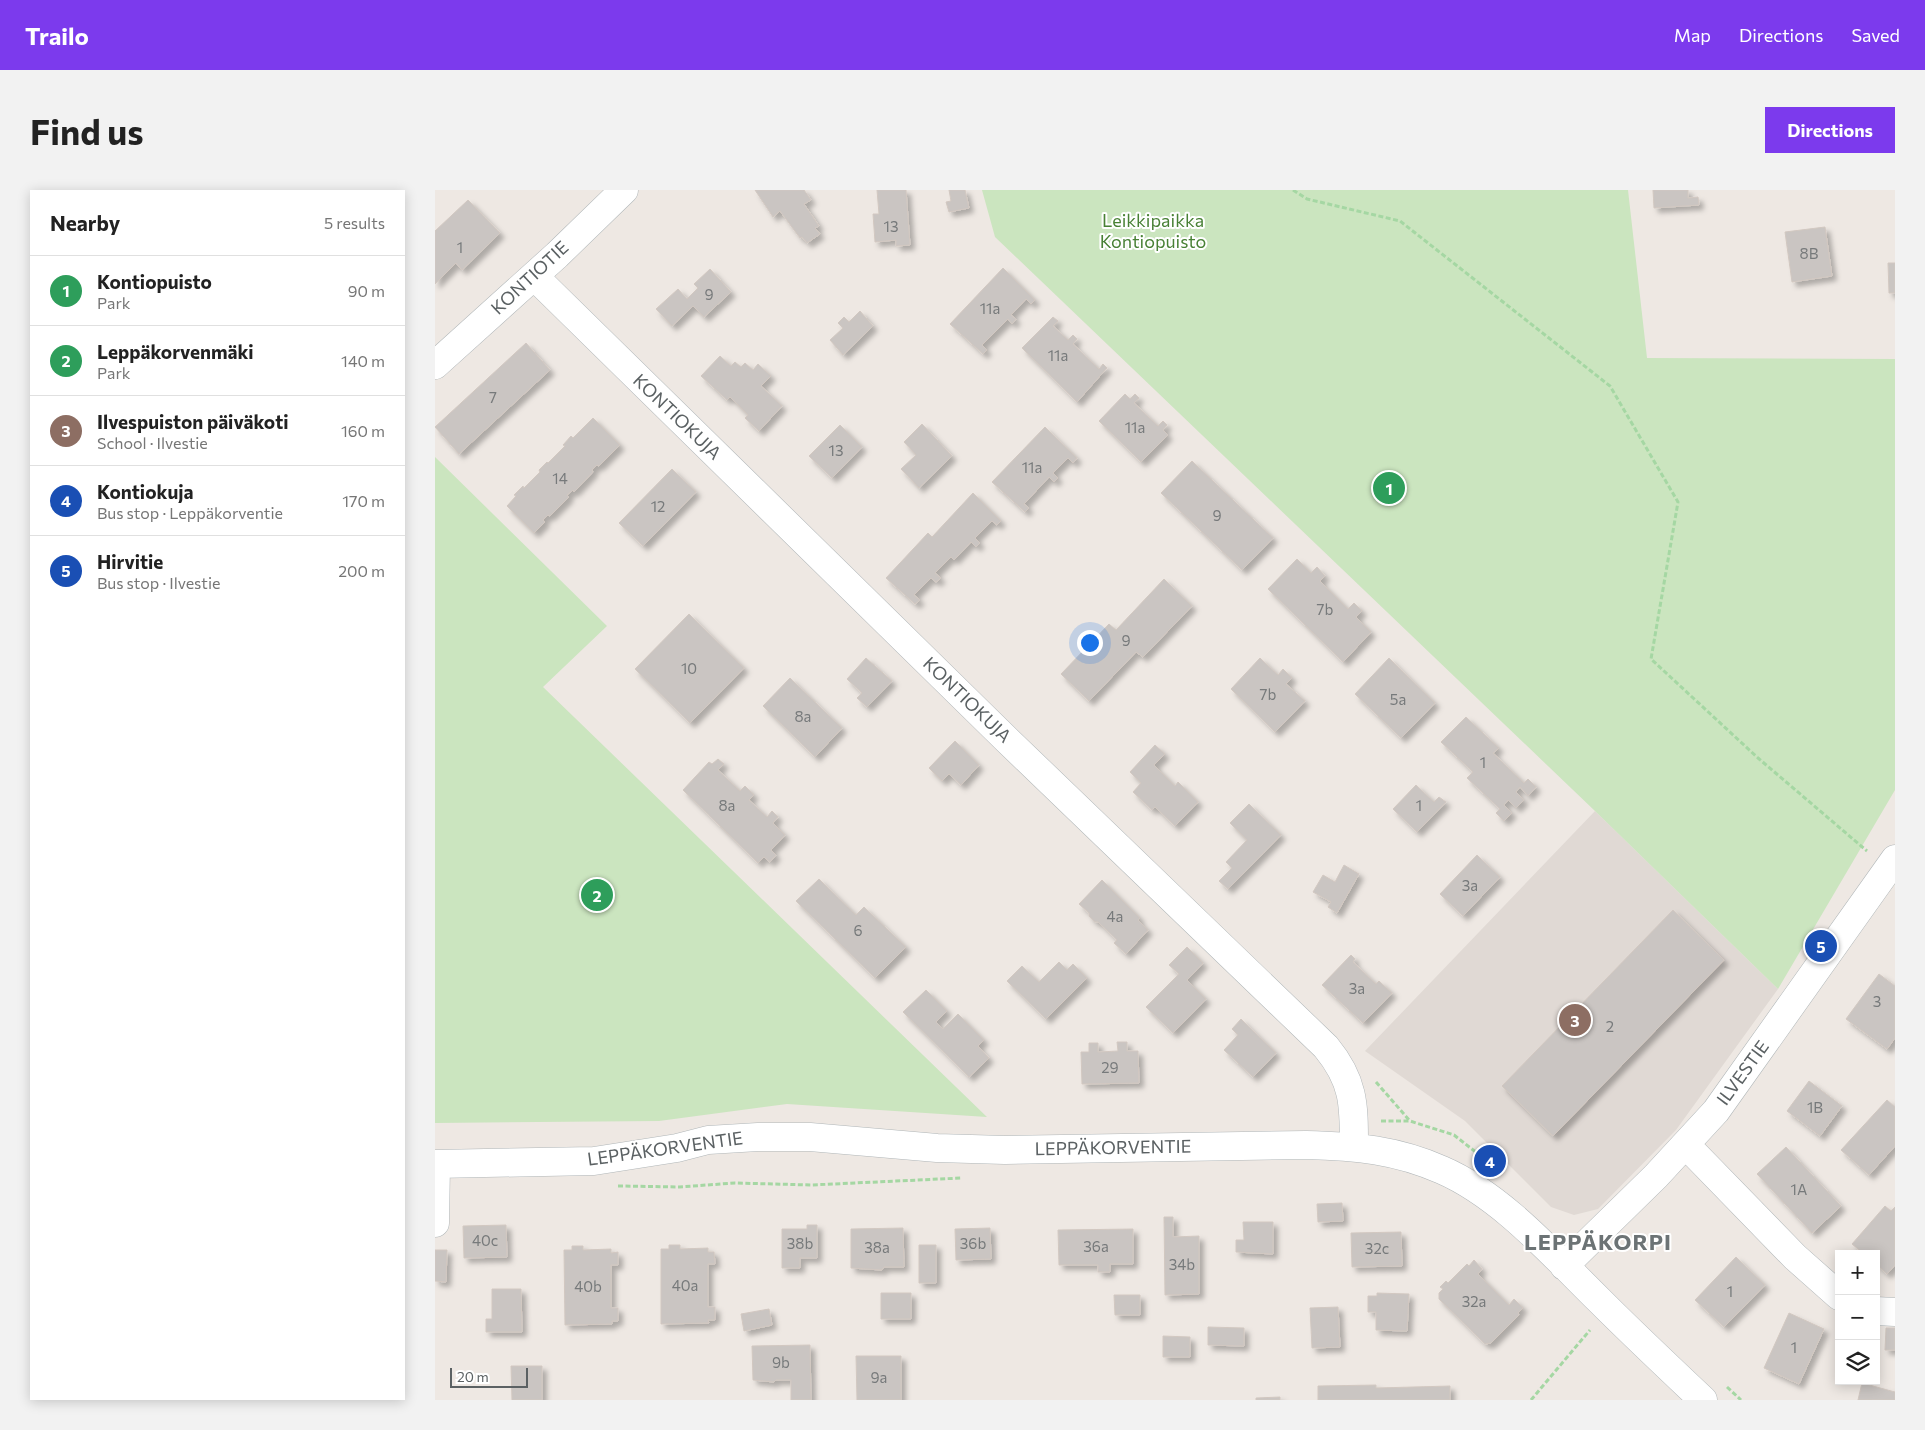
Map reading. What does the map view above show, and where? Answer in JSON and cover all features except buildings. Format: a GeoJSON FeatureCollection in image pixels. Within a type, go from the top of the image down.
{"type":"FeatureCollection","features":[{"type":"Feature","properties":{"kind":"street","name":"KONTIOTIE"},"geometry":{"type":"LineString","coordinates":[[435,366],[625,190]]}},
{"type":"Feature","properties":{"kind":"street","name":"KONTIOKUJA"},"geometry":{"type":"LineString","coordinates":[[533,276],[1326,1047],[1340,1064],[1352,1092],[1354,1146]]}},
{"type":"Feature","properties":{"kind":"street","name":"ILVESTIE"},"geometry":{"type":"LineString","coordinates":[[1564,1266],[1685,1145],[1716,1110],[1892,864]]}},
{"type":"Feature","properties":{"kind":"street","name":"LEPPÄKORVENTIE"},"geometry":{"type":"LineString","coordinates":[[436,1164],[594,1161],[677,1148],[708,1140],[758,1137],[810,1137],[937,1148],[1005,1150],[1306,1145],[1354,1146],[1394,1153],[1443,1170],[1485,1195],[1521,1225],[1703,1400]]}},
{"type":"Feature","properties":{"kind":"street"},"geometry":{"type":"LineString","coordinates":[[1685,1145],[1795,1257],[1838,1295]]}},
{"type":"Feature","properties":{"kind":"street"},"geometry":{"type":"LineString","coordinates":[[435,1223],[436,1164]]}},
{"type":"Feature","properties":{"kind":"street"},"geometry":{"type":"LineString","coordinates":[[1880,1311],[1895,1312]]}},
{"type":"Feature","properties":{"kind":"path"},"geometry":{"type":"LineString","coordinates":[[1293,190],[1307,199],[1400,221],[1610,386],[1678,502],[1651,659],[1758,758],[1892,864]]}},
{"type":"Feature","properties":{"kind":"path"},"geometry":{"type":"LineString","coordinates":[[612,1186],[679,1187],[735,1183],[812,1185],[965,1178]]}},
{"type":"Feature","properties":{"kind":"path"},"geometry":{"type":"LineString","coordinates":[[1531,1400],[1608,1310]]}},
{"type":"Feature","properties":{"kind":"shaded area"},"geometry":{"type":"Polygon","coordinates":[[[1595,811],[1778,989],[1676,1130],[1598,1209],[1574,1215],[1551,1207],[1465,1121],[1365,1051],[1595,811]]]}},
{"type":"Feature","properties":{"kind":"green space","name":"Leikkipaikka Kontiopuisto"},"geometry":{"type":"Polygon","coordinates":[[[982,190],[1628,190],[1647,358],[1895,359],[1895,790],[1778,989],[1595,811],[995,237],[982,190]]]}},
{"type":"Feature","properties":{"kind":"green space"},"geometry":{"type":"Polygon","coordinates":[[[435,457],[607,626],[543,687],[987,1117],[787,1104],[659,1121],[435,1123],[435,457]]]}},
{"type":"Feature","properties":{"kind":"place","name":"Kontiopuisto"},"geometry":{"type":"Point","coordinates":[1389,488]}},
{"type":"Feature","properties":{"kind":"place","name":"Leppäkorvenmäki"},"geometry":{"type":"Point","coordinates":[597,895]}},
{"type":"Feature","properties":{"kind":"place","name":"Hirvitie"},"geometry":{"type":"Point","coordinates":[1821,946]}},
{"type":"Feature","properties":{"kind":"place","name":"Ilvespuiston päiväkoti"},"geometry":{"type":"Point","coordinates":[1575,1020]}},
{"type":"Feature","properties":{"kind":"place","name":"Kontiokuja"},"geometry":{"type":"Point","coordinates":[1490,1161]}},
{"type":"Feature","properties":{"kind":"district","name":"LEPPÄKORPI"},"geometry":{"type":"Point","coordinates":[1598,1242]}}]}
